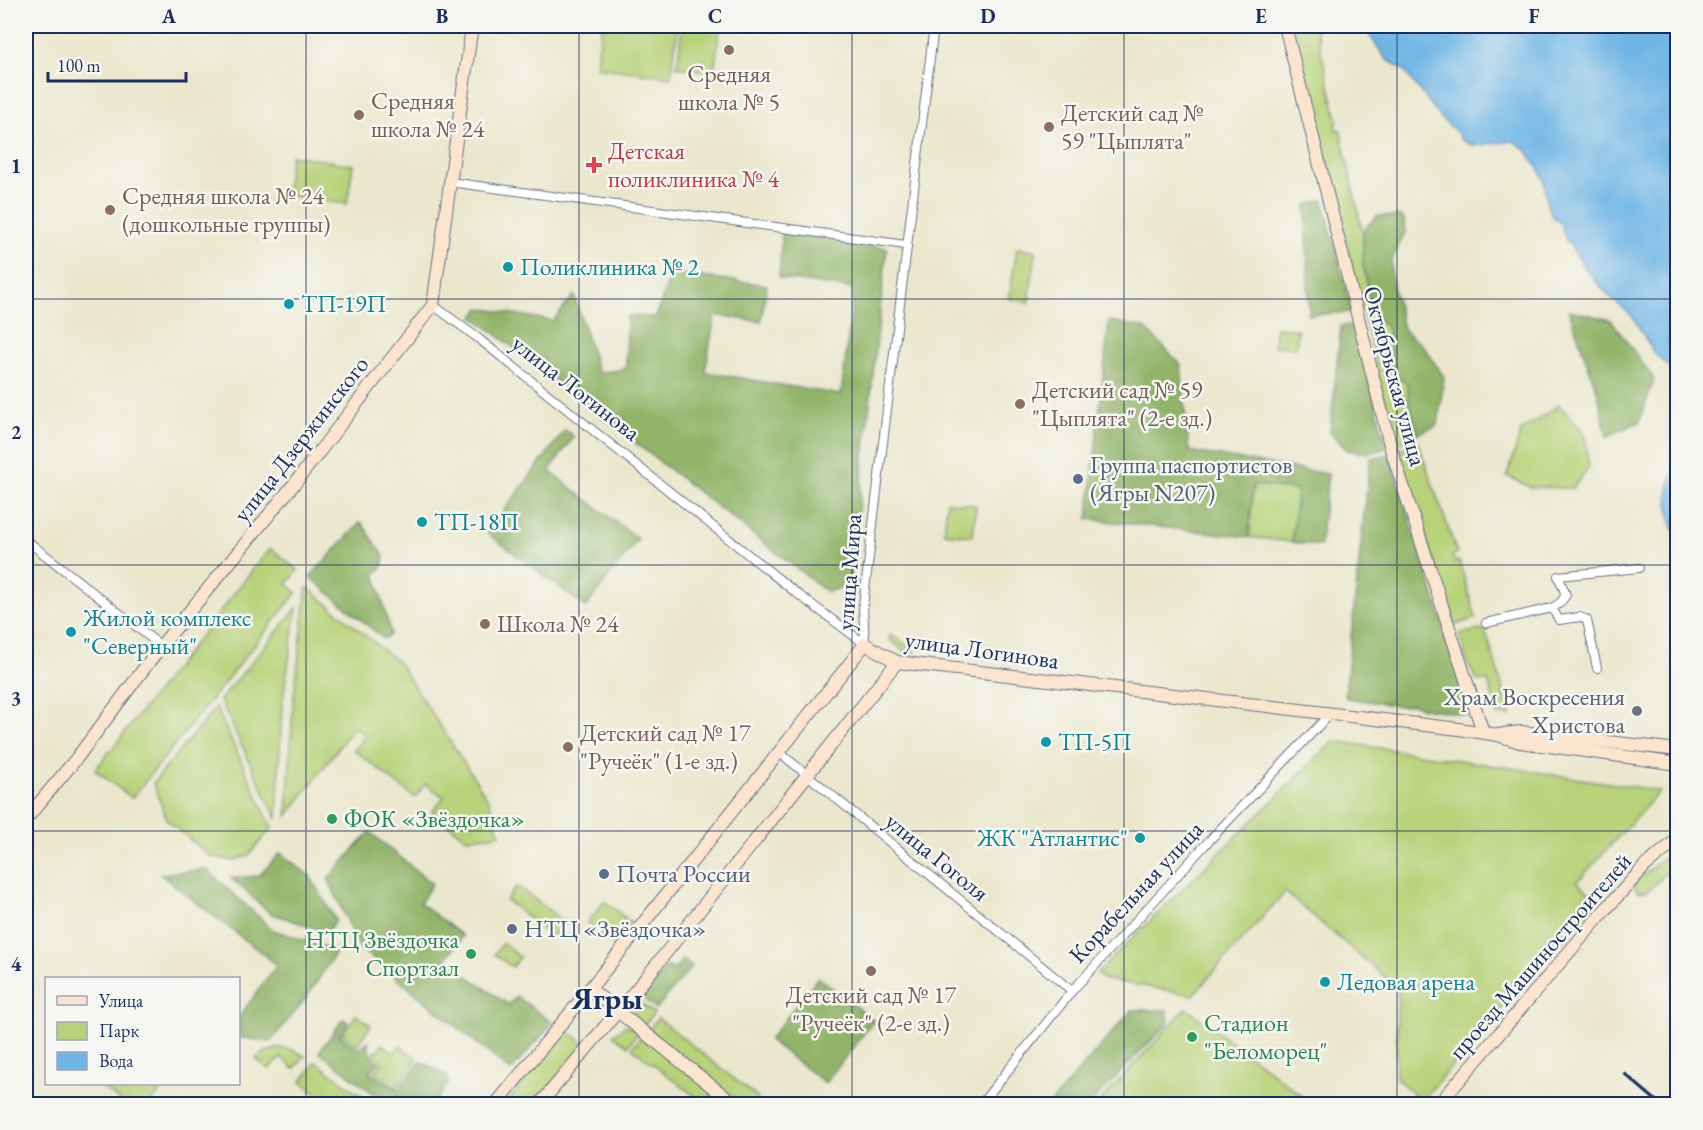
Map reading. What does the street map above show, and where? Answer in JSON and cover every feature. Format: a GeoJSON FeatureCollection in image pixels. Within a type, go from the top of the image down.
{"type":"FeatureCollection","features":[{"type":"Feature","properties":{"kind":"main road","name":"улица Дзержинского"},"geometry":{"type":"LineString","coordinates":[[26,819],[76,759],[161,646],[295,483],[432,305],[472,26]]}},
{"type":"Feature","properties":{"kind":"main road","name":"Октябрьская улица"},"geometry":{"type":"LineString","coordinates":[[1285,26],[1391,449],[1483,732]]}},
{"type":"Feature","properties":{"kind":"main road","name":"улица Логинова"},"geometry":{"type":"LineString","coordinates":[[865,644],[897,662],[1483,732],[1520,742],[1677,764]]}},
{"type":"Feature","properties":{"kind":"main road","name":"улица Мира"},"geometry":{"type":"LineString","coordinates":[[496,1104],[865,644]]}},
{"type":"Feature","properties":{"kind":"main road"},"geometry":{"type":"LineString","coordinates":[[540,1104],[645,979],[897,662]]}},
{"type":"Feature","properties":{"kind":"main road","name":"улица Логинова"},"geometry":{"type":"LineString","coordinates":[[1498,735],[1521,732],[1677,750]]}},
{"type":"Feature","properties":{"kind":"main road","name":"проезд Машиностроителей"},"geometry":{"type":"LineString","coordinates":[[1439,1104],[1605,910],[1645,866],[1677,839]]}},
{"type":"Feature","properties":{"kind":"main road"},"geometry":{"type":"LineString","coordinates":[[590,989],[734,1104]]}},
{"type":"Feature","properties":{"kind":"street","name":"улица Мира"},"geometry":{"type":"LineString","coordinates":[[865,644],[863,606],[934,26]]}},
{"type":"Feature","properties":{"kind":"street"},"geometry":{"type":"LineString","coordinates":[[450,182],[906,245]]}},
{"type":"Feature","properties":{"kind":"street","name":"улица Логинова"},"geometry":{"type":"LineString","coordinates":[[432,305],[488,346],[795,592],[865,644]]}},
{"type":"Feature","properties":{"kind":"street"},"geometry":{"type":"LineString","coordinates":[[26,540],[161,646]]}},
{"type":"Feature","properties":{"kind":"street"},"geometry":{"type":"LineString","coordinates":[[1486,622],[1552,608],[1566,595],[1558,576],[1639,568]]}},
{"type":"Feature","properties":{"kind":"street"},"geometry":{"type":"LineString","coordinates":[[1552,608],[1559,620],[1580,617],[1587,620],[1597,668]]}},
{"type":"Feature","properties":{"kind":"street","name":"Корабельная улица"},"geometry":{"type":"LineString","coordinates":[[981,1104],[1072,991],[1330,714]]}},
{"type":"Feature","properties":{"kind":"street","name":"улица Гоголя"},"geometry":{"type":"LineString","coordinates":[[779,752],[1072,991]]}},
{"type":"Feature","properties":{"kind":"green space"},"geometry":{"type":"Polygon","coordinates":[[[602,26],[678,26],[671,77],[596,67],[602,26]]]}},
{"type":"Feature","properties":{"kind":"green space"},"geometry":{"type":"Polygon","coordinates":[[[682,26],[720,26],[714,72],[677,67],[682,26]]]}},
{"type":"Feature","properties":{"kind":"green space"},"geometry":{"type":"Polygon","coordinates":[[[1294,26],[1315,26],[1338,123],[1335,124],[1336,130],[1340,129],[1363,234],[1363,265],[1374,314],[1378,322],[1386,325],[1388,330],[1389,342],[1400,380],[1408,382],[1409,403],[1418,434],[1414,435],[1414,439],[1395,444],[1294,26]]]}},
{"type":"Feature","properties":{"kind":"green space"},"geometry":{"type":"Polygon","coordinates":[[[291,155],[353,165],[347,204],[285,195],[291,155]]]}},
{"type":"Feature","properties":{"kind":"green space"},"geometry":{"type":"Polygon","coordinates":[[[1323,200],[1352,312],[1309,315],[1306,205],[1323,200]]]}},
{"type":"Feature","properties":{"kind":"green space"},"geometry":{"type":"Polygon","coordinates":[[[1377,216],[1400,216],[1404,219],[1405,232],[1391,262],[1391,276],[1403,329],[1424,347],[1444,377],[1438,425],[1418,434],[1409,403],[1408,383],[1397,376],[1388,330],[1386,325],[1378,322],[1374,314],[1363,265],[1363,234],[1377,216]]]}},
{"type":"Feature","properties":{"kind":"green space"},"geometry":{"type":"Polygon","coordinates":[[[782,232],[887,248],[850,585],[827,592],[474,317],[480,308],[553,321],[574,295],[598,373],[626,369],[627,316],[656,317],[671,273],[767,285],[761,322],[715,315],[705,372],[841,395],[854,289],[779,278],[782,232]]]}},
{"type":"Feature","properties":{"kind":"green space"},"geometry":{"type":"Polygon","coordinates":[[[1017,248],[1036,251],[1029,302],[1009,299],[1017,248]]]}},
{"type":"Feature","properties":{"kind":"green space"},"geometry":{"type":"Polygon","coordinates":[[[1569,310],[1611,320],[1654,379],[1639,422],[1607,437],[1598,394],[1569,310]]]}},
{"type":"Feature","properties":{"kind":"green space"},"geometry":{"type":"Polygon","coordinates":[[[1109,321],[1145,328],[1181,365],[1189,451],[1328,474],[1320,546],[1292,542],[1297,490],[1253,485],[1249,537],[1088,519],[1109,321]]]}},
{"type":"Feature","properties":{"kind":"green space"},"geometry":{"type":"Polygon","coordinates":[[[1355,325],[1387,448],[1368,453],[1347,450],[1330,432],[1341,326],[1355,325]]]}},
{"type":"Feature","properties":{"kind":"green space"},"geometry":{"type":"Polygon","coordinates":[[[1276,327],[1298,330],[1296,348],[1274,346],[1276,327]]]}},
{"type":"Feature","properties":{"kind":"green space"},"geometry":{"type":"Polygon","coordinates":[[[1559,405],[1585,433],[1589,467],[1573,488],[1530,487],[1507,476],[1521,431],[1559,405]]]}},
{"type":"Feature","properties":{"kind":"green space"},"geometry":{"type":"Polygon","coordinates":[[[565,430],[574,437],[549,471],[638,539],[586,607],[487,533],[565,430]]]}},
{"type":"Feature","properties":{"kind":"green space"},"geometry":{"type":"Polygon","coordinates":[[[1418,443],[1457,553],[1452,556],[1455,562],[1459,561],[1476,618],[1455,625],[1397,450],[1418,443]]]}},
{"type":"Feature","properties":{"kind":"green space"},"geometry":{"type":"Polygon","coordinates":[[[1389,454],[1472,715],[1422,708],[1413,704],[1401,706],[1347,698],[1345,695],[1370,458],[1389,454]]]}},
{"type":"Feature","properties":{"kind":"green space"},"geometry":{"type":"Polygon","coordinates":[[[1253,485],[1298,490],[1292,542],[1249,537],[1253,485]]]}},
{"type":"Feature","properties":{"kind":"green space"},"geometry":{"type":"Polygon","coordinates":[[[947,502],[976,505],[973,536],[944,533],[947,502]]]}},
{"type":"Feature","properties":{"kind":"green space"},"geometry":{"type":"Polygon","coordinates":[[[361,522],[384,556],[382,567],[375,574],[391,634],[384,639],[310,577],[361,522]]]}},
{"type":"Feature","properties":{"kind":"green space"},"geometry":{"type":"Polygon","coordinates":[[[270,548],[298,570],[287,584],[297,592],[132,798],[95,770],[270,548]]]}},
{"type":"Feature","properties":{"kind":"green space"},"geometry":{"type":"Polygon","coordinates":[[[307,587],[399,663],[489,801],[500,835],[466,838],[432,812],[444,797],[425,784],[415,798],[354,750],[366,735],[354,727],[287,816],[293,705],[307,587]]]}},
{"type":"Feature","properties":{"kind":"green space"},"geometry":{"type":"Polygon","coordinates":[[[297,608],[282,704],[277,819],[220,700],[297,608]]]}},
{"type":"Feature","properties":{"kind":"green space"},"geometry":{"type":"Polygon","coordinates":[[[1485,629],[1511,716],[1498,715],[1488,681],[1478,681],[1468,665],[1459,634],[1485,629]]]}},
{"type":"Feature","properties":{"kind":"green space"},"geometry":{"type":"Polygon","coordinates":[[[891,634],[916,652],[912,657],[889,639],[891,634]]]}},
{"type":"Feature","properties":{"kind":"green space"},"geometry":{"type":"Polygon","coordinates":[[[216,707],[272,828],[249,855],[234,861],[210,856],[167,820],[153,783],[216,707]]]}},
{"type":"Feature","properties":{"kind":"green space"},"geometry":{"type":"Polygon","coordinates":[[[1334,741],[1660,791],[1577,882],[1598,900],[1421,1101],[1396,1078],[1398,988],[1285,892],[1193,995],[1103,979],[1097,973],[1334,741]]]}},
{"type":"Feature","properties":{"kind":"green space"},"geometry":{"type":"Polygon","coordinates":[[[370,832],[432,884],[420,903],[463,936],[445,960],[509,1005],[516,996],[553,1023],[511,1071],[360,948],[328,879],[370,832]]]}},
{"type":"Feature","properties":{"kind":"green space"},"geometry":{"type":"Polygon","coordinates":[[[1677,847],[1677,859],[1657,883],[1644,892],[1635,888],[1634,882],[1677,847]]]}},
{"type":"Feature","properties":{"kind":"green space"},"geometry":{"type":"Polygon","coordinates":[[[280,853],[310,876],[336,921],[326,932],[270,913],[231,878],[259,876],[280,853]]]}},
{"type":"Feature","properties":{"kind":"green space"},"geometry":{"type":"Polygon","coordinates":[[[206,869],[273,930],[337,951],[306,998],[270,1042],[240,1037],[240,1016],[277,965],[160,874],[206,869]]]}},
{"type":"Feature","properties":{"kind":"green space"},"geometry":{"type":"Polygon","coordinates":[[[517,886],[564,922],[553,937],[506,900],[517,886]]]}},
{"type":"Feature","properties":{"kind":"green space"},"geometry":{"type":"Polygon","coordinates":[[[605,901],[630,922],[612,944],[587,923],[605,901]]]}},
{"type":"Feature","properties":{"kind":"green space"},"geometry":{"type":"Polygon","coordinates":[[[503,943],[520,957],[512,967],[494,954],[503,943]]]}},
{"type":"Feature","properties":{"kind":"green space"},"geometry":{"type":"Polygon","coordinates":[[[683,959],[692,966],[656,1009],[642,997],[667,966],[674,970],[683,959]]]}},
{"type":"Feature","properties":{"kind":"green space"},"geometry":{"type":"Polygon","coordinates":[[[818,977],[874,1021],[825,1083],[769,1040],[818,977]]]}},
{"type":"Feature","properties":{"kind":"green space"},"geometry":{"type":"Polygon","coordinates":[[[639,1002],[654,1013],[643,1027],[633,1015],[633,1009],[639,1002]]]}},
{"type":"Feature","properties":{"kind":"green space","name":"Стадион \"Беломорец\""},"geometry":{"type":"Polygon","coordinates":[[[1186,1008],[1264,1066],[1312,1104],[1098,1104],[1186,1008]]]}},
{"type":"Feature","properties":{"kind":"green space"},"geometry":{"type":"Polygon","coordinates":[[[1132,1010],[1167,1010],[1169,1022],[1090,1104],[1050,1104],[1132,1010]]]}},
{"type":"Feature","properties":{"kind":"green space"},"geometry":{"type":"Polygon","coordinates":[[[356,1015],[371,1025],[358,1045],[342,1034],[356,1015]]]}},
{"type":"Feature","properties":{"kind":"green space"},"geometry":{"type":"Polygon","coordinates":[[[658,1018],[758,1098],[752,1104],[742,1104],[648,1030],[658,1018]]]}},
{"type":"Feature","properties":{"kind":"green space"},"geometry":{"type":"Polygon","coordinates":[[[343,1019],[348,1022],[339,1035],[360,1050],[368,1041],[370,1056],[379,1063],[369,1072],[398,1091],[420,1061],[447,1076],[448,1084],[433,1104],[386,1104],[319,1052],[343,1019]]]}},
{"type":"Feature","properties":{"kind":"green space"},"geometry":{"type":"Polygon","coordinates":[[[626,1025],[639,1032],[628,1046],[613,1035],[626,1025]]]}},
{"type":"Feature","properties":{"kind":"green space"},"geometry":{"type":"Polygon","coordinates":[[[565,1029],[585,1044],[538,1104],[506,1104],[565,1029]]]}},
{"type":"Feature","properties":{"kind":"green space"},"geometry":{"type":"Polygon","coordinates":[[[643,1035],[714,1093],[705,1104],[632,1048],[643,1035]]]}},
{"type":"Feature","properties":{"kind":"green space"},"geometry":{"type":"Polygon","coordinates":[[[382,1044],[394,1053],[400,1046],[417,1059],[396,1088],[375,1072],[383,1063],[373,1055],[382,1044]]]}},
{"type":"Feature","properties":{"kind":"green space"},"geometry":{"type":"Polygon","coordinates":[[[280,1048],[293,1050],[305,1056],[294,1069],[281,1057],[269,1069],[256,1059],[265,1052],[280,1048]]]}},
{"type":"Feature","properties":{"kind":"green space"},"geometry":{"type":"Polygon","coordinates":[[[316,1062],[370,1102],[368,1104],[332,1104],[301,1082],[316,1062]]]}},
{"type":"Feature","properties":{"kind":"green space"},"geometry":{"type":"Polygon","coordinates":[[[99,1085],[165,1086],[150,1104],[124,1104],[99,1085]]]}},
{"type":"Feature","properties":{"kind":"water"},"geometry":{"type":"Polygon","coordinates":[[[1363,26],[1677,26],[1677,375],[1654,353],[1632,316],[1609,296],[1587,271],[1564,236],[1561,224],[1553,217],[1547,205],[1544,180],[1526,150],[1513,141],[1471,145],[1461,140],[1456,131],[1441,118],[1404,70],[1386,59],[1363,26]]]}},
{"type":"Feature","properties":{"kind":"water"},"geometry":{"type":"Polygon","coordinates":[[[1677,466],[1677,535],[1673,528],[1668,500],[1670,481],[1677,466]]]}},
{"type":"Feature","properties":{"kind":"railway"},"geometry":{"type":"LineString","coordinates":[[1625,1074],[1660,1104]]}},
{"type":"Feature","properties":{"kind":"place","name":"Средняя школа № 5"},"geometry":{"type":"Point","coordinates":[729,50]}},
{"type":"Feature","properties":{"kind":"place","name":"Средняя школа № 24"},"geometry":{"type":"Point","coordinates":[359,115]}},
{"type":"Feature","properties":{"kind":"place","name":"Детский сад № 59 \"Цыплята\""},"geometry":{"type":"Point","coordinates":[1049,127]}},
{"type":"Feature","properties":{"kind":"place","name":"Детская поликлиника № 4"},"geometry":{"type":"Point","coordinates":[594,165]}},
{"type":"Feature","properties":{"kind":"place","name":"Средняя школа № 24 (дошкольные группы)"},"geometry":{"type":"Point","coordinates":[110,210]}},
{"type":"Feature","properties":{"kind":"place","name":"Поликлиника № 2"},"geometry":{"type":"Point","coordinates":[508,267]}},
{"type":"Feature","properties":{"kind":"place","name":"ТП-19П"},"geometry":{"type":"Point","coordinates":[289,304]}},
{"type":"Feature","properties":{"kind":"place","name":"Детский сад № 59 \"Цыплята\" (2-е зд.)"},"geometry":{"type":"Point","coordinates":[1020,404]}},
{"type":"Feature","properties":{"kind":"place","name":"Группа паспортистов (Ягры N207)"},"geometry":{"type":"Point","coordinates":[1078,479]}},
{"type":"Feature","properties":{"kind":"place","name":"ТП-18П"},"geometry":{"type":"Point","coordinates":[422,522]}},
{"type":"Feature","properties":{"kind":"place","name":"Школа № 24"},"geometry":{"type":"Point","coordinates":[485,624]}},
{"type":"Feature","properties":{"kind":"place","name":"Жилой комплекс \"Северный\""},"geometry":{"type":"Point","coordinates":[71,632]}},
{"type":"Feature","properties":{"kind":"place","name":"Храм Воскресения Христова"},"geometry":{"type":"Point","coordinates":[1637,711]}},
{"type":"Feature","properties":{"kind":"place","name":"ТП-5П"},"geometry":{"type":"Point","coordinates":[1046,742]}},
{"type":"Feature","properties":{"kind":"place","name":"Детский сад № 17 \"Ручеёк\" (1-е зд.)"},"geometry":{"type":"Point","coordinates":[568,747]}},
{"type":"Feature","properties":{"kind":"place","name":"ФОК «Звёздочка»"},"geometry":{"type":"Point","coordinates":[332,819]}},
{"type":"Feature","properties":{"kind":"place","name":"ЖК \"Атлантис\""},"geometry":{"type":"Point","coordinates":[1140,838]}},
{"type":"Feature","properties":{"kind":"place","name":"Почта России"},"geometry":{"type":"Point","coordinates":[604,874]}},
{"type":"Feature","properties":{"kind":"place","name":"НТЦ «Звёздочка»"},"geometry":{"type":"Point","coordinates":[512,929]}},
{"type":"Feature","properties":{"kind":"place","name":"НТЦ Звёздочка Спортзал"},"geometry":{"type":"Point","coordinates":[471,954]}},
{"type":"Feature","properties":{"kind":"place","name":"Детский сад № 17 \"Ручеёк\" (2-е зд.)"},"geometry":{"type":"Point","coordinates":[871,971]}},
{"type":"Feature","properties":{"kind":"place","name":"Ледовая арена"},"geometry":{"type":"Point","coordinates":[1325,982]}},
{"type":"Feature","properties":{"kind":"place","name":"Стадион \"Беломорец\""},"geometry":{"type":"Point","coordinates":[1192,1037]}},
{"type":"Feature","properties":{"kind":"district","name":"Ягры"},"geometry":{"type":"Point","coordinates":[607,999]}}]}
